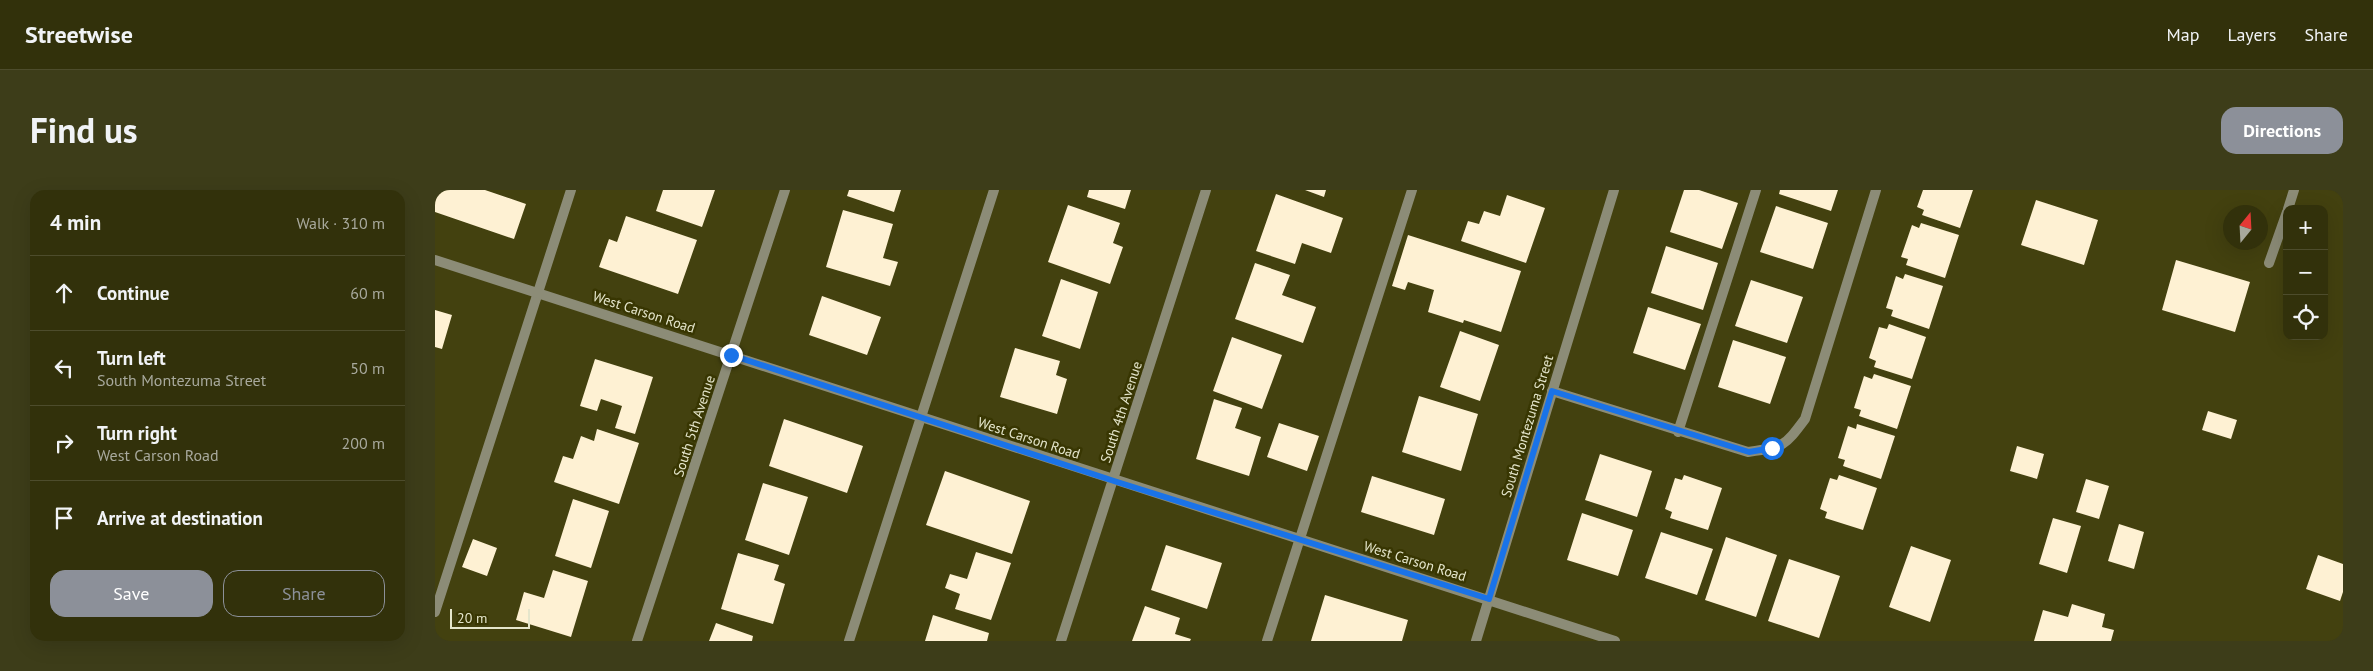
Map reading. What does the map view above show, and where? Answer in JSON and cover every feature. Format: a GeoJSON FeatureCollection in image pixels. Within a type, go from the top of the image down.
{"type":"FeatureCollection","features":[{"type":"Feature","properties":{"kind":"street"},"geometry":{"type":"LineString","coordinates":[[435,612],[571,190]]}},
{"type":"Feature","properties":{"kind":"street","name":"South 5th Avenue"},"geometry":{"type":"LineString","coordinates":[[637,641],[785,190]]}},
{"type":"Feature","properties":{"kind":"street"},"geometry":{"type":"LineString","coordinates":[[849,641],[994,190]]}},
{"type":"Feature","properties":{"kind":"street","name":"South 4th Avenue"},"geometry":{"type":"LineString","coordinates":[[1061,641],[1206,190]]}},
{"type":"Feature","properties":{"kind":"street"},"geometry":{"type":"LineString","coordinates":[[1267,641],[1412,190]]}},
{"type":"Feature","properties":{"kind":"street","name":"South Montezuma Street"},"geometry":{"type":"LineString","coordinates":[[1476,641],[1614,190]]}},
{"type":"Feature","properties":{"kind":"street"},"geometry":{"type":"LineString","coordinates":[[1678,432],[1756,190]]}},
{"type":"Feature","properties":{"kind":"street"},"geometry":{"type":"LineString","coordinates":[[1552,391],[1678,432],[1749,452],[1772,448],[1787,442],[1805,419],[1876,190]]}},
{"type":"Feature","properties":{"kind":"street"},"geometry":{"type":"LineString","coordinates":[[2289,205],[2294,190]]}},
{"type":"Feature","properties":{"kind":"street"},"geometry":{"type":"LineString","coordinates":[[2269,263],[2283,222]]}},
{"type":"Feature","properties":{"kind":"street","name":"West Carson Road"},"geometry":{"type":"LineString","coordinates":[[435,260],[1114,481],[1489,599],[1615,641]]}},
{"type":"Feature","properties":{"kind":"building"},"geometry":{"type":"Polygon","coordinates":[[[435,190],[485,190],[526,204],[514,239],[435,212],[435,190]]]}},
{"type":"Feature","properties":{"kind":"building"},"geometry":{"type":"Polygon","coordinates":[[[663,190],[715,190],[702,227],[656,211],[663,190]]]}},
{"type":"Feature","properties":{"kind":"building"},"geometry":{"type":"Polygon","coordinates":[[[849,190],[901,190],[894,212],[847,196],[849,190]]]}},
{"type":"Feature","properties":{"kind":"building"},"geometry":{"type":"Polygon","coordinates":[[[1089,190],[1131,190],[1125,209],[1087,197],[1089,190]]]}},
{"type":"Feature","properties":{"kind":"building"},"geometry":{"type":"Polygon","coordinates":[[[1305,190],[1326,190],[1324,197],[1305,190]]]}},
{"type":"Feature","properties":{"kind":"building"},"geometry":{"type":"Polygon","coordinates":[[[1684,190],[1699,190],[1738,203],[1722,249],[1670,232],[1684,190]]]}},
{"type":"Feature","properties":{"kind":"building"},"geometry":{"type":"Polygon","coordinates":[[[1780,190],[1838,190],[1831,211],[1779,194],[1780,190]]]}},
{"type":"Feature","properties":{"kind":"building"},"geometry":{"type":"Polygon","coordinates":[[[1923,190],[1973,190],[1960,228],[1922,215],[1924,210],[1917,207],[1923,190]]]}},
{"type":"Feature","properties":{"kind":"building"},"geometry":{"type":"Polygon","coordinates":[[[1276,194],[1343,218],[1331,253],[1302,243],[1295,264],[1256,251],[1276,194]]]}},
{"type":"Feature","properties":{"kind":"building"},"geometry":{"type":"Polygon","coordinates":[[[1507,195],[1545,208],[1526,263],[1461,241],[1468,221],[1479,224],[1484,211],[1500,216],[1507,195]]]}},
{"type":"Feature","properties":{"kind":"building"},"geometry":{"type":"Polygon","coordinates":[[[2036,200],[2098,220],[2084,265],[2021,245],[2036,200]]]}},
{"type":"Feature","properties":{"kind":"building"},"geometry":{"type":"Polygon","coordinates":[[[1068,205],[1120,223],[1113,243],[1123,247],[1110,284],[1048,262],[1068,205]]]}},
{"type":"Feature","properties":{"kind":"building"},"geometry":{"type":"Polygon","coordinates":[[[1776,206],[1828,223],[1813,269],[1760,252],[1776,206]]]}},
{"type":"Feature","properties":{"kind":"building"},"geometry":{"type":"Polygon","coordinates":[[[843,210],[893,224],[883,258],[898,262],[890,286],[826,267],[843,210]]]}},
{"type":"Feature","properties":{"kind":"building"},"geometry":{"type":"Polygon","coordinates":[[[626,216],[697,240],[678,294],[599,267],[609,239],[617,242],[626,216]]]}},
{"type":"Feature","properties":{"kind":"building"},"geometry":{"type":"Polygon","coordinates":[[[1921,223],[1959,235],[1945,278],[1906,265],[1908,259],[1901,257],[1912,225],[1919,228],[1921,223]]]}},
{"type":"Feature","properties":{"kind":"building"},"geometry":{"type":"Polygon","coordinates":[[[1408,235],[1521,271],[1501,332],[1464,320],[1463,323],[1428,312],[1434,290],[1408,282],[1405,290],[1392,286],[1408,235]]]}},
{"type":"Feature","properties":{"kind":"building"},"geometry":{"type":"Polygon","coordinates":[[[1666,246],[1718,263],[1703,310],[1651,293],[1666,246]]]}},
{"type":"Feature","properties":{"kind":"building"},"geometry":{"type":"Polygon","coordinates":[[[2176,260],[2250,282],[2235,332],[2162,310],[2176,260]]]}},
{"type":"Feature","properties":{"kind":"building"},"geometry":{"type":"Polygon","coordinates":[[[1255,263],[1290,275],[1282,295],[1316,307],[1303,343],[1235,319],[1255,263]]]}},
{"type":"Feature","properties":{"kind":"building"},"geometry":{"type":"Polygon","coordinates":[[[1905,274],[1943,286],[1929,329],[1891,316],[1893,310],[1886,308],[1896,276],[1903,279],[1905,274]]]}},
{"type":"Feature","properties":{"kind":"building"},"geometry":{"type":"Polygon","coordinates":[[[1061,279],[1098,292],[1080,349],[1042,336],[1061,279]]]}},
{"type":"Feature","properties":{"kind":"building"},"geometry":{"type":"Polygon","coordinates":[[[1751,280],[1803,297],[1787,343],[1735,326],[1751,280]]]}},
{"type":"Feature","properties":{"kind":"building"},"geometry":{"type":"Polygon","coordinates":[[[822,296],[881,317],[867,355],[809,335],[822,296]]]}},
{"type":"Feature","properties":{"kind":"building"},"geometry":{"type":"Polygon","coordinates":[[[1648,307],[1701,324],[1685,370],[1633,353],[1648,307]]]}},
{"type":"Feature","properties":{"kind":"building"},"geometry":{"type":"Polygon","coordinates":[[[435,310],[452,315],[442,349],[435,347],[435,310]]]}},
{"type":"Feature","properties":{"kind":"building"},"geometry":{"type":"Polygon","coordinates":[[[1889,324],[1926,337],[1912,379],[1874,367],[1876,361],[1869,358],[1879,327],[1887,329],[1889,324]]]}},
{"type":"Feature","properties":{"kind":"building"},"geometry":{"type":"Polygon","coordinates":[[[1460,331],[1499,345],[1480,401],[1440,387],[1460,331]]]}},
{"type":"Feature","properties":{"kind":"building"},"geometry":{"type":"Polygon","coordinates":[[[1232,337],[1282,355],[1262,409],[1213,391],[1232,337]]]}},
{"type":"Feature","properties":{"kind":"building"},"geometry":{"type":"Polygon","coordinates":[[[1733,340],[1786,357],[1770,404],[1718,387],[1733,340]]]}},
{"type":"Feature","properties":{"kind":"building"},"geometry":{"type":"Polygon","coordinates":[[[1015,348],[1060,361],[1056,375],[1067,379],[1057,414],[1000,397],[1015,348]]]}},
{"type":"Feature","properties":{"kind":"building"},"geometry":{"type":"Polygon","coordinates":[[[595,359],[653,377],[635,434],[615,428],[622,406],[601,399],[597,411],[580,406],[595,359]]]}},
{"type":"Feature","properties":{"kind":"building"},"geometry":{"type":"Polygon","coordinates":[[[1874,374],[1911,386],[1897,429],[1859,416],[1861,410],[1854,408],[1864,376],[1872,379],[1874,374]]]}},
{"type":"Feature","properties":{"kind":"building"},"geometry":{"type":"Polygon","coordinates":[[[1419,396],[1478,414],[1461,471],[1402,452],[1419,396]]]}},
{"type":"Feature","properties":{"kind":"building"},"geometry":{"type":"Polygon","coordinates":[[[1214,399],[1242,408],[1235,428],[1261,437],[1249,476],[1196,459],[1214,399]]]}},
{"type":"Feature","properties":{"kind":"building"},"geometry":{"type":"Polygon","coordinates":[[[2208,411],[2237,420],[2231,439],[2202,430],[2208,411]]]}},
{"type":"Feature","properties":{"kind":"building"},"geometry":{"type":"Polygon","coordinates":[[[784,419],[863,446],[847,493],[769,466],[784,419]]]}},
{"type":"Feature","properties":{"kind":"building"},"geometry":{"type":"Polygon","coordinates":[[[1279,423],[1319,436],[1307,471],[1267,457],[1279,423]]]}},
{"type":"Feature","properties":{"kind":"building"},"geometry":{"type":"Polygon","coordinates":[[[1857,424],[1895,436],[1881,479],[1843,466],[1845,460],[1838,458],[1848,426],[1856,429],[1857,424]]]}},
{"type":"Feature","properties":{"kind":"building"},"geometry":{"type":"Polygon","coordinates":[[[597,429],[639,443],[619,504],[554,482],[563,456],[573,459],[581,436],[594,441],[597,429]]]}},
{"type":"Feature","properties":{"kind":"building"},"geometry":{"type":"Polygon","coordinates":[[[2017,446],[2044,454],[2037,479],[2010,471],[2017,446]]]}},
{"type":"Feature","properties":{"kind":"building"},"geometry":{"type":"Polygon","coordinates":[[[1600,454],[1652,471],[1637,517],[1585,500],[1600,454]]]}},
{"type":"Feature","properties":{"kind":"building"},"geometry":{"type":"Polygon","coordinates":[[[945,471],[1030,501],[1012,554],[926,525],[945,471]]]}},
{"type":"Feature","properties":{"kind":"building"},"geometry":{"type":"Polygon","coordinates":[[[1684,475],[1722,488],[1708,530],[1670,518],[1672,512],[1665,509],[1675,478],[1682,480],[1684,475]]]}},
{"type":"Feature","properties":{"kind":"building"},"geometry":{"type":"Polygon","coordinates":[[[1839,475],[1877,488],[1863,530],[1825,518],[1827,512],[1820,509],[1830,478],[1837,480],[1839,475]]]}},
{"type":"Feature","properties":{"kind":"building"},"geometry":{"type":"Polygon","coordinates":[[[1372,476],[1445,499],[1434,535],[1361,512],[1372,476]]]}},
{"type":"Feature","properties":{"kind":"building"},"geometry":{"type":"Polygon","coordinates":[[[2086,479],[2109,486],[2099,519],[2076,512],[2086,479]]]}},
{"type":"Feature","properties":{"kind":"building"},"geometry":{"type":"Polygon","coordinates":[[[763,483],[808,497],[789,555],[745,540],[763,483]]]}},
{"type":"Feature","properties":{"kind":"building"},"geometry":{"type":"Polygon","coordinates":[[[573,499],[609,511],[591,568],[555,556],[573,499]]]}},
{"type":"Feature","properties":{"kind":"building"},"geometry":{"type":"Polygon","coordinates":[[[1582,513],[1633,530],[1618,576],[1567,560],[1582,513]]]}},
{"type":"Feature","properties":{"kind":"building"},"geometry":{"type":"Polygon","coordinates":[[[2053,518],[2081,526],[2067,573],[2039,564],[2053,518]]]}},
{"type":"Feature","properties":{"kind":"building"},"geometry":{"type":"Polygon","coordinates":[[[2119,524],[2144,532],[2134,569],[2108,561],[2119,524]]]}},
{"type":"Feature","properties":{"kind":"building"},"geometry":{"type":"Polygon","coordinates":[[[1661,532],[1713,549],[1697,595],[1645,578],[1661,532]]]}},
{"type":"Feature","properties":{"kind":"building"},"geometry":{"type":"Polygon","coordinates":[[[1726,537],[1777,555],[1756,617],[1705,600],[1726,537]]]}},
{"type":"Feature","properties":{"kind":"building"},"geometry":{"type":"Polygon","coordinates":[[[473,539],[497,548],[487,576],[462,567],[473,539]]]}},
{"type":"Feature","properties":{"kind":"building"},"geometry":{"type":"Polygon","coordinates":[[[1166,545],[1222,563],[1207,609],[1151,590],[1166,545]]]}},
{"type":"Feature","properties":{"kind":"building"},"geometry":{"type":"Polygon","coordinates":[[[1911,546],[1951,560],[1930,622],[1889,607],[1911,546]]]}},
{"type":"Feature","properties":{"kind":"building"},"geometry":{"type":"Polygon","coordinates":[[[976,552],[1011,563],[991,620],[955,609],[960,594],[945,588],[950,574],[967,579],[976,552]]]}},
{"type":"Feature","properties":{"kind":"building"},"geometry":{"type":"Polygon","coordinates":[[[738,553],[779,565],[774,580],[785,584],[773,624],[721,609],[738,553]]]}},
{"type":"Feature","properties":{"kind":"building"},"geometry":{"type":"Polygon","coordinates":[[[2318,555],[2343,564],[2343,592],[2340,601],[2306,589],[2318,555]]]}},
{"type":"Feature","properties":{"kind":"building"},"geometry":{"type":"Polygon","coordinates":[[[1789,559],[1840,576],[1819,638],[1768,621],[1789,559]]]}},
{"type":"Feature","properties":{"kind":"building"},"geometry":{"type":"Polygon","coordinates":[[[553,570],[588,581],[571,637],[516,620],[524,592],[544,598],[553,570]]]}},
{"type":"Feature","properties":{"kind":"building"},"geometry":{"type":"Polygon","coordinates":[[[1325,595],[1408,620],[1402,641],[1311,641],[1325,595]]]}},
{"type":"Feature","properties":{"kind":"building"},"geometry":{"type":"Polygon","coordinates":[[[2072,604],[2105,614],[2102,627],[2114,630],[2111,641],[2034,641],[2043,610],[2068,617],[2072,604]]]}},
{"type":"Feature","properties":{"kind":"building"},"geometry":{"type":"Polygon","coordinates":[[[1145,606],[1180,618],[1175,634],[1191,639],[1190,641],[1132,641],[1145,606]]]}},
{"type":"Feature","properties":{"kind":"building"},"geometry":{"type":"Polygon","coordinates":[[[933,615],[989,633],[987,641],[925,641],[933,615]]]}},
{"type":"Feature","properties":{"kind":"building"},"geometry":{"type":"Polygon","coordinates":[[[716,623],[753,636],[752,641],[709,641],[716,623]]]}},
{"type":"Feature","properties":{"kind":"route"},"geometry":{"type":"LineString","coordinates":[[731,355],[1114,481],[1489,599],[1552,391],[1678,432],[1749,452],[1772,448]]}}]}
